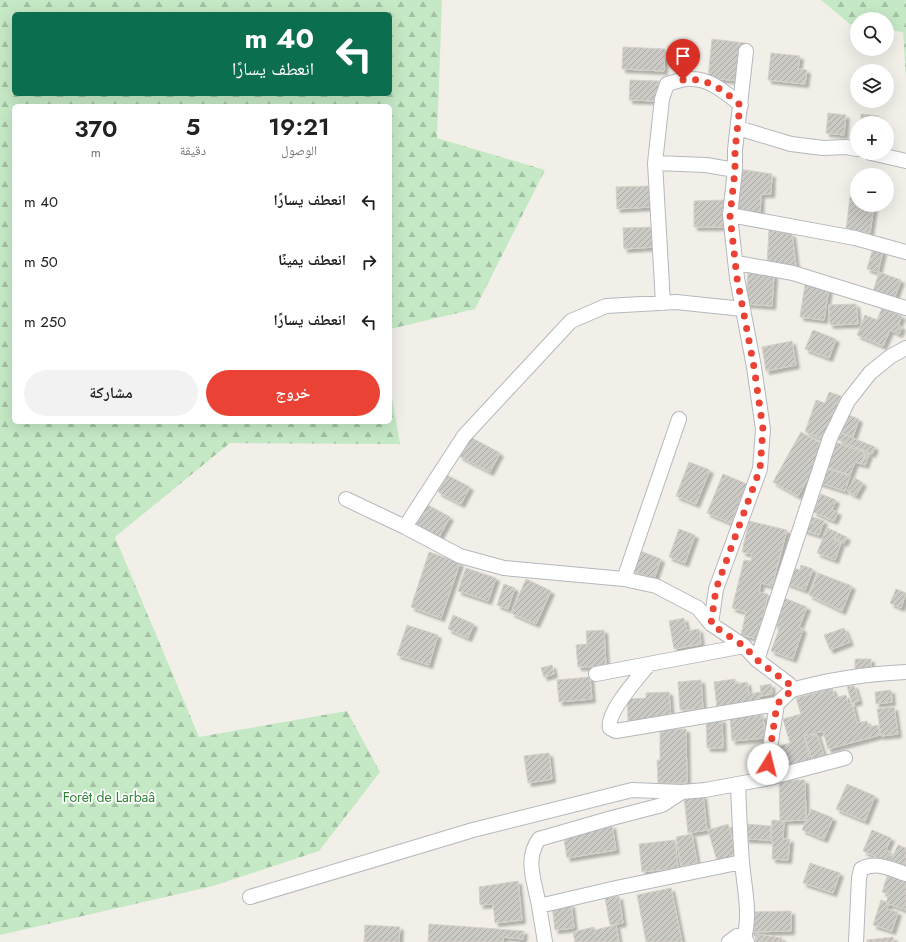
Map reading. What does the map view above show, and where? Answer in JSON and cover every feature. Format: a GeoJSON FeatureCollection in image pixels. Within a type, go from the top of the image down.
{"type":"FeatureCollection","features":[{"type":"Feature","properties":{"kind":"street"},"geometry":{"type":"LineString","coordinates":[[711,624],[716,589],[760,469],[763,429],[754,367],[737,278],[737,263],[730,216],[735,170],[735,150],[746,51]]}},
{"type":"Feature","properties":{"kind":"street"},"geometry":{"type":"LineString","coordinates":[[663,303],[655,163],[662,99],[667,84],[692,79],[711,84],[724,91],[740,105]]}},
{"type":"Feature","properties":{"kind":"street"},"geometry":{"type":"LineString","coordinates":[[738,128],[791,144],[823,148],[850,148]]}},
{"type":"Feature","properties":{"kind":"street"},"geometry":{"type":"LineString","coordinates":[[894,158],[906,161]]}},
{"type":"Feature","properties":{"kind":"street"},"geometry":{"type":"LineString","coordinates":[[655,163],[706,165],[735,170]]}},
{"type":"Feature","properties":{"kind":"street"},"geometry":{"type":"LineString","coordinates":[[730,216],[855,238],[906,252]]}},
{"type":"Feature","properties":{"kind":"street"},"geometry":{"type":"LineString","coordinates":[[737,263],[793,273],[906,308]]}},
{"type":"Feature","properties":{"kind":"street"},"geometry":{"type":"LineString","coordinates":[[405,527],[464,436],[570,321],[606,306],[676,302],[743,309]]}},
{"type":"Feature","properties":{"kind":"street"},"geometry":{"type":"LineString","coordinates":[[757,660],[830,438],[848,401],[870,373],[891,356],[906,348]]}},
{"type":"Feature","properties":{"kind":"street"},"geometry":{"type":"LineString","coordinates":[[624,579],[679,420]]}},
{"type":"Feature","properties":{"kind":"street"},"geometry":{"type":"LineString","coordinates":[[346,499],[405,527],[460,556],[504,568],[624,579],[656,586],[698,608],[711,624],[744,646],[757,660],[789,684],[792,690]]}},
{"type":"Feature","properties":{"kind":"street"},"geometry":{"type":"LineString","coordinates":[[596,674],[744,646]]}},
{"type":"Feature","properties":{"kind":"street"},"geometry":{"type":"LineString","coordinates":[[649,664],[616,706],[609,723],[610,728],[616,731],[777,704],[792,690],[818,682],[868,674],[906,672]]}},
{"type":"Feature","properties":{"kind":"street"},"geometry":{"type":"LineString","coordinates":[[765,779],[777,704]]}},
{"type":"Feature","properties":{"kind":"street"},"geometry":{"type":"LineString","coordinates":[[250,897],[473,830],[632,790],[682,792],[705,790],[765,779],[845,758]]}},
{"type":"Feature","properties":{"kind":"street"},"geometry":{"type":"LineString","coordinates":[[729,942],[737,936],[746,940],[747,928],[747,901],[742,862],[738,784]]}},
{"type":"Feature","properties":{"kind":"street"},"geometry":{"type":"LineString","coordinates":[[544,942],[539,906],[530,867],[531,856],[539,839],[662,805],[682,792]]}},
{"type":"Feature","properties":{"kind":"street"},"geometry":{"type":"LineString","coordinates":[[539,906],[616,888],[742,862]]}},
{"type":"Feature","properties":{"kind":"street"},"geometry":{"type":"LineString","coordinates":[[856,942],[859,878],[861,869],[870,865],[880,865],[906,874]]}},
{"type":"Feature","properties":{"kind":"green space","name":"Forêt de Larbaâ"},"geometry":{"type":"Polygon","coordinates":[[[0,0],[442,0],[437,138],[545,170],[475,309],[392,329],[392,104],[12,104],[12,424],[392,424],[392,397],[400,444],[230,443],[115,537],[199,737],[347,711],[380,772],[319,851],[213,886],[0,935],[0,0]]]}},
{"type":"Feature","properties":{"kind":"green space"},"geometry":{"type":"Polygon","coordinates":[[[821,0],[906,0],[906,79],[903,32],[894,31],[894,12],[850,12],[850,24],[821,0]]]}},
{"type":"Feature","properties":{"kind":"building"},"geometry":{"type":"Polygon","coordinates":[[[712,39],[745,43],[741,81],[708,78],[712,39]]]}},
{"type":"Feature","properties":{"kind":"building"},"geometry":{"type":"Polygon","coordinates":[[[623,47],[665,49],[664,71],[622,69],[623,47]]]}},
{"type":"Feature","properties":{"kind":"building"},"geometry":{"type":"Polygon","coordinates":[[[685,47],[686,68],[675,68],[675,48],[685,47]]]}},
{"type":"Feature","properties":{"kind":"building"},"geometry":{"type":"Polygon","coordinates":[[[771,53],[800,56],[798,69],[807,70],[805,84],[768,80],[771,53]]]}},
{"type":"Feature","properties":{"kind":"building"},"geometry":{"type":"Polygon","coordinates":[[[630,80],[659,81],[658,101],[629,100],[630,80]]]}},
{"type":"Feature","properties":{"kind":"building"},"geometry":{"type":"Polygon","coordinates":[[[828,113],[846,115],[844,135],[826,133],[828,113]]]}},
{"type":"Feature","properties":{"kind":"building"},"geometry":{"type":"Polygon","coordinates":[[[861,114],[879,116],[861,116],[861,114]]]}},
{"type":"Feature","properties":{"kind":"building"},"geometry":{"type":"Polygon","coordinates":[[[739,169],[772,174],[771,194],[761,194],[760,215],[738,215],[739,169]]]}},
{"type":"Feature","properties":{"kind":"building"},"geometry":{"type":"Polygon","coordinates":[[[649,186],[650,207],[617,209],[616,187],[649,186]]]}},
{"type":"Feature","properties":{"kind":"building"},"geometry":{"type":"Polygon","coordinates":[[[850,197],[850,212],[873,212],[870,233],[846,230],[850,197]]]}},
{"type":"Feature","properties":{"kind":"building"},"geometry":{"type":"Polygon","coordinates":[[[725,200],[725,227],[694,227],[694,201],[725,200]]]}},
{"type":"Feature","properties":{"kind":"building"},"geometry":{"type":"Polygon","coordinates":[[[654,227],[655,247],[624,249],[623,228],[654,227]]]}},
{"type":"Feature","properties":{"kind":"building"},"geometry":{"type":"Polygon","coordinates":[[[769,230],[792,234],[796,266],[767,265],[769,230]]]}},
{"type":"Feature","properties":{"kind":"building"},"geometry":{"type":"Polygon","coordinates":[[[873,248],[883,251],[878,272],[867,269],[873,248]]]}},
{"type":"Feature","properties":{"kind":"building"},"geometry":{"type":"Polygon","coordinates":[[[748,272],[774,274],[772,306],[746,304],[748,272]]]}},
{"type":"Feature","properties":{"kind":"building"},"geometry":{"type":"Polygon","coordinates":[[[879,272],[901,280],[894,299],[873,292],[879,272]]]}},
{"type":"Feature","properties":{"kind":"building"},"geometry":{"type":"Polygon","coordinates":[[[805,284],[829,288],[824,320],[800,317],[805,284]]]}},
{"type":"Feature","properties":{"kind":"building"},"geometry":{"type":"Polygon","coordinates":[[[856,304],[858,324],[830,325],[829,305],[856,304]]]}},
{"type":"Feature","properties":{"kind":"building"},"geometry":{"type":"Polygon","coordinates":[[[882,308],[902,316],[898,325],[902,327],[899,334],[890,330],[883,346],[857,335],[865,315],[877,320],[882,308]]]}},
{"type":"Feature","properties":{"kind":"building"},"geometry":{"type":"Polygon","coordinates":[[[813,330],[836,339],[829,358],[805,349],[813,330]]]}},
{"type":"Feature","properties":{"kind":"building"},"geometry":{"type":"Polygon","coordinates":[[[792,341],[796,365],[766,371],[762,347],[792,341]]]}},
{"type":"Feature","properties":{"kind":"building"},"geometry":{"type":"Polygon","coordinates":[[[829,392],[841,396],[825,440],[805,432],[816,400],[825,403],[829,392]]]}},
{"type":"Feature","properties":{"kind":"building"},"geometry":{"type":"Polygon","coordinates":[[[846,414],[859,419],[853,437],[839,432],[846,414]]]}},
{"type":"Feature","properties":{"kind":"building"},"geometry":{"type":"Polygon","coordinates":[[[801,432],[826,446],[798,496],[773,482],[801,432]]]}},
{"type":"Feature","properties":{"kind":"building"},"geometry":{"type":"Polygon","coordinates":[[[841,433],[875,447],[872,454],[838,440],[841,433]]]}},
{"type":"Feature","properties":{"kind":"building"},"geometry":{"type":"Polygon","coordinates":[[[470,437],[500,453],[490,472],[459,456],[470,437]]]}},
{"type":"Feature","properties":{"kind":"building"},"geometry":{"type":"Polygon","coordinates":[[[833,441],[865,453],[861,464],[855,462],[850,475],[824,466],[833,441]]]}},
{"type":"Feature","properties":{"kind":"building"},"geometry":{"type":"Polygon","coordinates":[[[866,453],[869,454],[865,465],[862,464],[866,453]]]}},
{"type":"Feature","properties":{"kind":"building"},"geometry":{"type":"Polygon","coordinates":[[[689,462],[710,470],[696,504],[676,496],[689,462]]]}},
{"type":"Feature","properties":{"kind":"building"},"geometry":{"type":"Polygon","coordinates":[[[822,467],[850,476],[845,491],[817,482],[822,467]]]}},
{"type":"Feature","properties":{"kind":"building"},"geometry":{"type":"Polygon","coordinates":[[[723,474],[747,484],[731,523],[707,513],[723,474]]]}},
{"type":"Feature","properties":{"kind":"building"},"geometry":{"type":"Polygon","coordinates":[[[447,475],[470,487],[461,504],[438,492],[447,475]]]}},
{"type":"Feature","properties":{"kind":"building"},"geometry":{"type":"Polygon","coordinates":[[[855,478],[863,483],[856,496],[847,491],[855,478]]]}},
{"type":"Feature","properties":{"kind":"building"},"geometry":{"type":"Polygon","coordinates":[[[821,494],[836,500],[832,510],[838,512],[834,521],[813,512],[821,494]]]}},
{"type":"Feature","properties":{"kind":"building"},"geometry":{"type":"Polygon","coordinates":[[[426,504],[450,517],[439,537],[415,525],[426,504]]]}},
{"type":"Feature","properties":{"kind":"building"},"geometry":{"type":"Polygon","coordinates":[[[805,514],[824,521],[819,535],[800,529],[805,514]]]}},
{"type":"Feature","properties":{"kind":"building"},"geometry":{"type":"Polygon","coordinates":[[[749,521],[787,530],[772,586],[761,583],[759,592],[768,594],[761,625],[762,640],[741,635],[746,612],[732,608],[744,560],[751,561],[752,554],[742,552],[749,521]]]}},
{"type":"Feature","properties":{"kind":"building"},"geometry":{"type":"Polygon","coordinates":[[[827,528],[837,532],[834,540],[841,543],[835,560],[817,553],[827,528]]]}},
{"type":"Feature","properties":{"kind":"building"},"geometry":{"type":"Polygon","coordinates":[[[679,529],[695,535],[685,563],[669,557],[679,529]]]}},
{"type":"Feature","properties":{"kind":"building"},"geometry":{"type":"Polygon","coordinates":[[[838,533],[847,537],[844,543],[835,539],[838,533]]]}},
{"type":"Feature","properties":{"kind":"building"},"geometry":{"type":"Polygon","coordinates":[[[638,550],[661,559],[654,579],[631,570],[638,550]]]}},
{"type":"Feature","properties":{"kind":"building"},"geometry":{"type":"Polygon","coordinates":[[[429,552],[460,563],[441,618],[411,607],[429,552]]]}},
{"type":"Feature","properties":{"kind":"building"},"geometry":{"type":"Polygon","coordinates":[[[801,565],[813,569],[805,590],[786,583],[791,567],[800,570],[801,565]]]}},
{"type":"Feature","properties":{"kind":"building"},"geometry":{"type":"Polygon","coordinates":[[[466,568],[496,578],[488,601],[458,591],[466,568]]]}},
{"type":"Feature","properties":{"kind":"building"},"geometry":{"type":"Polygon","coordinates":[[[818,573],[852,586],[842,611],[809,595],[818,573]]]}},
{"type":"Feature","properties":{"kind":"building"},"geometry":{"type":"Polygon","coordinates":[[[526,579],[551,591],[536,624],[511,613],[526,579]]]}},
{"type":"Feature","properties":{"kind":"building"},"geometry":{"type":"Polygon","coordinates":[[[504,584],[515,588],[508,609],[497,605],[504,584]]]}},
{"type":"Feature","properties":{"kind":"building"},"geometry":{"type":"Polygon","coordinates":[[[896,589],[906,593],[901,608],[890,603],[896,589]]]}},
{"type":"Feature","properties":{"kind":"building"},"geometry":{"type":"Polygon","coordinates":[[[784,598],[807,607],[799,627],[803,629],[793,659],[771,651],[780,627],[774,625],[784,598]]]}},
{"type":"Feature","properties":{"kind":"building"},"geometry":{"type":"Polygon","coordinates":[[[453,615],[474,624],[468,638],[448,629],[453,615]]]}},
{"type":"Feature","properties":{"kind":"building"},"geometry":{"type":"Polygon","coordinates":[[[684,618],[687,631],[699,629],[701,644],[674,649],[669,621],[684,618]]]}},
{"type":"Feature","properties":{"kind":"building"},"geometry":{"type":"Polygon","coordinates":[[[407,625],[438,635],[429,665],[397,655],[407,625]]]}},
{"type":"Feature","properties":{"kind":"building"},"geometry":{"type":"Polygon","coordinates":[[[844,628],[850,642],[830,650],[824,635],[844,628]]]}},
{"type":"Feature","properties":{"kind":"building"},"geometry":{"type":"Polygon","coordinates":[[[604,630],[606,666],[578,667],[576,645],[587,644],[586,631],[604,630]]]}},
{"type":"Feature","properties":{"kind":"building"},"geometry":{"type":"Polygon","coordinates":[[[855,659],[871,659],[871,669],[855,669],[855,659]]]}},
{"type":"Feature","properties":{"kind":"building"},"geometry":{"type":"Polygon","coordinates":[[[552,665],[554,674],[544,677],[541,668],[552,665]]]}},
{"type":"Feature","properties":{"kind":"building"},"geometry":{"type":"Polygon","coordinates":[[[590,677],[592,699],[559,702],[557,680],[590,677]]]}},
{"type":"Feature","properties":{"kind":"building"},"geometry":{"type":"Polygon","coordinates":[[[735,679],[735,684],[747,682],[749,694],[761,692],[760,686],[771,684],[772,694],[759,696],[760,702],[717,708],[714,682],[735,679]]]}},
{"type":"Feature","properties":{"kind":"building"},"geometry":{"type":"Polygon","coordinates":[[[701,680],[703,709],[680,710],[678,682],[701,680]]]}},
{"type":"Feature","properties":{"kind":"building"},"geometry":{"type":"Polygon","coordinates":[[[854,685],[859,701],[852,703],[847,687],[854,685]]]}},
{"type":"Feature","properties":{"kind":"building"},"geometry":{"type":"Polygon","coordinates":[[[832,688],[835,698],[846,695],[848,704],[852,703],[857,723],[867,721],[869,727],[878,725],[880,735],[828,749],[823,731],[804,736],[810,761],[781,770],[775,747],[790,743],[783,719],[801,714],[796,698],[832,688]]]}},
{"type":"Feature","properties":{"kind":"building"},"geometry":{"type":"Polygon","coordinates":[[[891,690],[892,702],[876,704],[875,692],[891,690]]]}},
{"type":"Feature","properties":{"kind":"building"},"geometry":{"type":"Polygon","coordinates":[[[669,692],[671,718],[628,721],[627,699],[646,698],[646,693],[669,692]]]}},
{"type":"Feature","properties":{"kind":"building"},"geometry":{"type":"Polygon","coordinates":[[[894,707],[898,734],[881,736],[877,709],[894,707]]]}},
{"type":"Feature","properties":{"kind":"building"},"geometry":{"type":"Polygon","coordinates":[[[763,715],[765,738],[732,741],[730,718],[763,715]]]}},
{"type":"Feature","properties":{"kind":"building"},"geometry":{"type":"Polygon","coordinates":[[[722,719],[723,748],[707,748],[706,720],[722,719]]]}},
{"type":"Feature","properties":{"kind":"building"},"geometry":{"type":"Polygon","coordinates":[[[660,729],[686,729],[687,783],[658,783],[657,760],[660,760],[660,729]]]}},
{"type":"Feature","properties":{"kind":"building"},"geometry":{"type":"Polygon","coordinates":[[[817,734],[825,758],[813,762],[805,738],[817,734]]]}},
{"type":"Feature","properties":{"kind":"building"},"geometry":{"type":"Polygon","coordinates":[[[549,753],[552,779],[528,783],[524,756],[549,753]]]}},
{"type":"Feature","properties":{"kind":"building"},"geometry":{"type":"Polygon","coordinates":[[[779,780],[805,780],[806,820],[780,821],[779,780]]]}},
{"type":"Feature","properties":{"kind":"building"},"geometry":{"type":"Polygon","coordinates":[[[847,784],[875,796],[865,821],[836,809],[847,784]]]}},
{"type":"Feature","properties":{"kind":"building"},"geometry":{"type":"Polygon","coordinates":[[[703,795],[707,830],[688,833],[684,797],[703,795]]]}},
{"type":"Feature","properties":{"kind":"building"},"geometry":{"type":"Polygon","coordinates":[[[811,809],[833,818],[824,839],[802,830],[811,809]]]}},
{"type":"Feature","properties":{"kind":"building"},"geometry":{"type":"Polygon","coordinates":[[[772,820],[784,821],[783,839],[790,839],[788,860],[772,859],[772,820]]]}},
{"type":"Feature","properties":{"kind":"building"},"geometry":{"type":"Polygon","coordinates":[[[728,824],[737,855],[717,861],[708,830],[728,824]]]}},
{"type":"Feature","properties":{"kind":"building"},"geometry":{"type":"Polygon","coordinates":[[[746,824],[771,826],[770,840],[745,839],[746,824]]]}},
{"type":"Feature","properties":{"kind":"building"},"geometry":{"type":"Polygon","coordinates":[[[612,825],[616,850],[567,858],[563,833],[612,825]]]}},
{"type":"Feature","properties":{"kind":"building"},"geometry":{"type":"Polygon","coordinates":[[[872,830],[891,838],[886,850],[892,853],[887,862],[863,851],[872,830]]]}},
{"type":"Feature","properties":{"kind":"building"},"geometry":{"type":"Polygon","coordinates":[[[692,834],[697,863],[681,866],[676,837],[692,834]]]}},
{"type":"Feature","properties":{"kind":"building"},"geometry":{"type":"Polygon","coordinates":[[[675,840],[678,868],[642,872],[639,844],[675,840]]]}},
{"type":"Feature","properties":{"kind":"building"},"geometry":{"type":"Polygon","coordinates":[[[898,845],[906,848],[906,869],[890,862],[898,845]]]}},
{"type":"Feature","properties":{"kind":"building"},"geometry":{"type":"Polygon","coordinates":[[[810,863],[840,873],[833,893],[803,883],[810,863]]]}},
{"type":"Feature","properties":{"kind":"building"},"geometry":{"type":"Polygon","coordinates":[[[889,871],[906,877],[906,910],[886,903],[889,894],[882,892],[889,871]]]}},
{"type":"Feature","properties":{"kind":"building"},"geometry":{"type":"Polygon","coordinates":[[[518,881],[522,920],[495,923],[493,904],[480,905],[479,887],[518,881]]]}},
{"type":"Feature","properties":{"kind":"building"},"geometry":{"type":"Polygon","coordinates":[[[671,888],[682,942],[646,942],[637,895],[671,888]]]}},
{"type":"Feature","properties":{"kind":"building"},"geometry":{"type":"Polygon","coordinates":[[[619,896],[623,923],[610,925],[605,898],[619,896]]]}},
{"type":"Feature","properties":{"kind":"building"},"geometry":{"type":"Polygon","coordinates":[[[881,900],[889,903],[887,909],[898,912],[892,931],[873,925],[881,900]]]}},
{"type":"Feature","properties":{"kind":"building"},"geometry":{"type":"Polygon","coordinates":[[[571,904],[574,928],[555,930],[552,906],[571,904]]]}},
{"type":"Feature","properties":{"kind":"building"},"geometry":{"type":"Polygon","coordinates":[[[791,911],[791,931],[750,932],[750,912],[791,911]]]}},
{"type":"Feature","properties":{"kind":"building"},"geometry":{"type":"Polygon","coordinates":[[[429,924],[524,931],[523,939],[503,937],[503,942],[428,942],[429,924]]]}},
{"type":"Feature","properties":{"kind":"building"},"geometry":{"type":"Polygon","coordinates":[[[365,925],[400,927],[399,942],[364,942],[365,925]]]}},
{"type":"Feature","properties":{"kind":"building"},"geometry":{"type":"Polygon","coordinates":[[[616,925],[619,942],[575,942],[573,932],[594,927],[595,930],[616,925]]]}},
{"type":"Feature","properties":{"kind":"building"},"geometry":{"type":"Polygon","coordinates":[[[756,934],[782,938],[782,942],[755,942],[756,934]]]}},
{"type":"Feature","properties":{"kind":"building"},"geometry":{"type":"Polygon","coordinates":[[[893,937],[894,942],[867,942],[867,940],[893,937]]]}},
{"type":"Feature","properties":{"kind":"route"},"geometry":{"type":"LineString","coordinates":[[683,80],[692,79],[711,84],[724,91],[740,105],[730,216],[737,263],[737,278],[754,367],[763,429],[760,469],[716,589],[711,624],[744,646],[757,660],[789,684],[792,690],[777,704],[768,764]]}}]}
